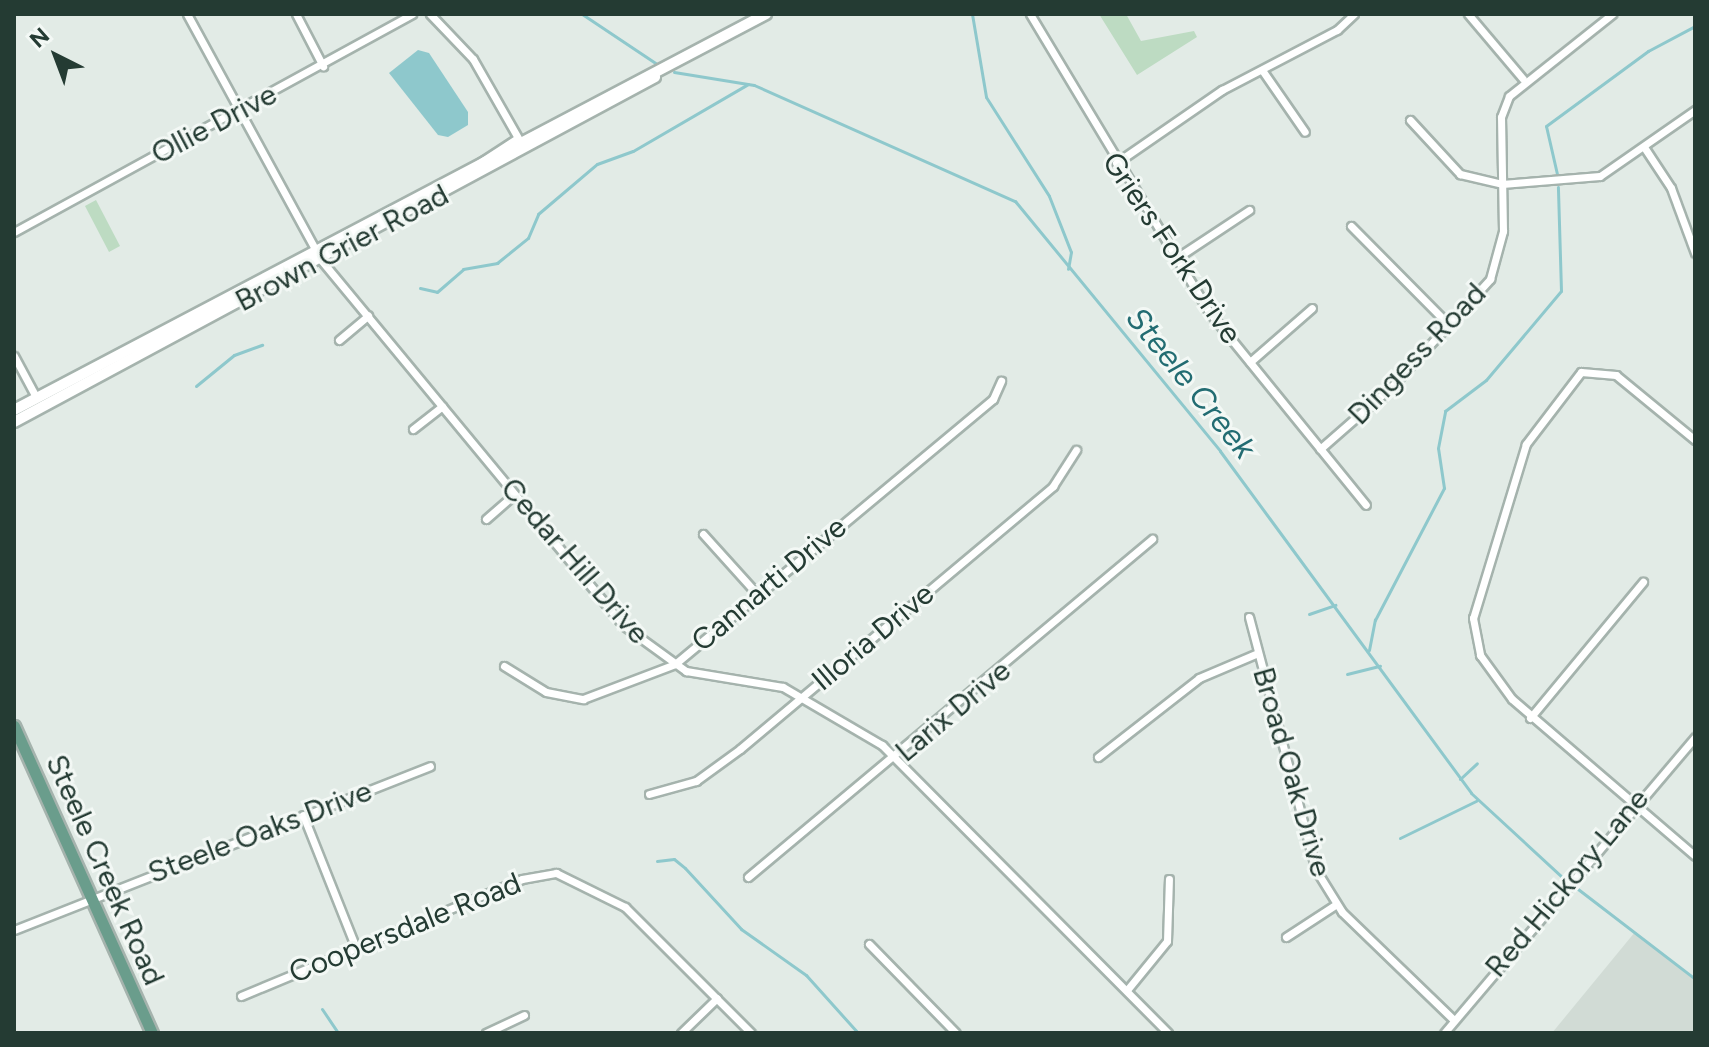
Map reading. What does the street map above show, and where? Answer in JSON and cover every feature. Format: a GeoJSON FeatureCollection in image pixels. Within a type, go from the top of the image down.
{"type":"FeatureCollection","features":[{"type":"Feature","properties":{"kind":"main road","name":"Brown Grier Road"},"geometry":{"type":"LineString","coordinates":[[14,422],[415,210],[766,14]]}},
{"type":"Feature","properties":{"kind":"main road","name":"Brown Grier Road"},"geometry":{"type":"LineString","coordinates":[[14,410],[518,138],[665,68]]}},
{"type":"Feature","properties":{"kind":"main road"},"geometry":{"type":"LineString","coordinates":[[415,210],[432,193],[508,152],[518,138]]}},
{"type":"Feature","properties":{"kind":"main road","name":"Steele Creek Road"},"geometry":{"type":"LineString","coordinates":[[14,726],[152,1033]]}},
{"type":"Feature","properties":{"kind":"street","name":"Cedar Hill Drive"},"geometry":{"type":"LineString","coordinates":[[187,14],[236,112],[321,260],[624,626],[675,664],[714,680],[771,682],[802,697],[897,757],[1168,1033]]}},
{"type":"Feature","properties":{"kind":"street"},"geometry":{"type":"LineString","coordinates":[[296,14],[323,66]]}},
{"type":"Feature","properties":{"kind":"street","name":"Ollie Drive"},"geometry":{"type":"LineString","coordinates":[[14,232],[323,66],[412,14]]}},
{"type":"Feature","properties":{"kind":"street"},"geometry":{"type":"LineString","coordinates":[[430,14],[473,59],[518,138]]}},
{"type":"Feature","properties":{"kind":"street","name":"Griers Fork Drive"},"geometry":{"type":"LineString","coordinates":[[1030,14],[1175,259],[1250,362],[1366,505]]}},
{"type":"Feature","properties":{"kind":"street"},"geometry":{"type":"LineString","coordinates":[[1116,163],[1354,14]]}},
{"type":"Feature","properties":{"kind":"street"},"geometry":{"type":"LineString","coordinates":[[1468,14],[1523,79]]}},
{"type":"Feature","properties":{"kind":"street","name":"Dingess Road"},"geometry":{"type":"LineString","coordinates":[[1320,449],[1449,325],[1500,257],[1501,117],[1523,79],[1611,14]]}},
{"type":"Feature","properties":{"kind":"street"},"geometry":{"type":"LineString","coordinates":[[1262,70],[1305,132]]}},
{"type":"Feature","properties":{"kind":"street"},"geometry":{"type":"LineString","coordinates":[[1410,120],[1460,174],[1502,184],[1593,177],[1644,147],[1695,110]]}},
{"type":"Feature","properties":{"kind":"street"},"geometry":{"type":"LineString","coordinates":[[1644,147],[1671,188],[1695,253]]}},
{"type":"Feature","properties":{"kind":"street"},"geometry":{"type":"LineString","coordinates":[[1175,259],[1249,210]]}},
{"type":"Feature","properties":{"kind":"street"},"geometry":{"type":"LineString","coordinates":[[1351,226],[1449,325]]}},
{"type":"Feature","properties":{"kind":"street"},"geometry":{"type":"LineString","coordinates":[[1250,362],[1312,308]]}},
{"type":"Feature","properties":{"kind":"street"},"geometry":{"type":"LineString","coordinates":[[339,340],[368,316]]}},
{"type":"Feature","properties":{"kind":"street"},"geometry":{"type":"LineString","coordinates":[[14,356],[36,397]]}},
{"type":"Feature","properties":{"kind":"street"},"geometry":{"type":"LineString","coordinates":[[1695,440],[1616,375],[1596,368],[1569,382],[1535,426],[1473,618],[1485,665],[1530,718],[1695,856]]}},
{"type":"Feature","properties":{"kind":"street","name":"Cannarti Drive"},"geometry":{"type":"LineString","coordinates":[[504,666],[546,692],[583,699],[675,664],[993,399],[1001,381]]}},
{"type":"Feature","properties":{"kind":"street"},"geometry":{"type":"LineString","coordinates":[[413,429],[442,406]]}},
{"type":"Feature","properties":{"kind":"street","name":"Illoria Drive"},"geometry":{"type":"LineString","coordinates":[[649,794],[717,768],[1053,486],[1076,450]]}},
{"type":"Feature","properties":{"kind":"street"},"geometry":{"type":"LineString","coordinates":[[486,519],[514,495]]}},
{"type":"Feature","properties":{"kind":"street"},"geometry":{"type":"LineString","coordinates":[[703,534],[758,595]]}},
{"type":"Feature","properties":{"kind":"street","name":"Larix Drive"},"geometry":{"type":"LineString","coordinates":[[748,877],[897,757],[1152,539]]}},
{"type":"Feature","properties":{"kind":"street"},"geometry":{"type":"LineString","coordinates":[[1530,718],[1643,582]]}},
{"type":"Feature","properties":{"kind":"street","name":"Broad Oak Drive"},"geometry":{"type":"LineString","coordinates":[[1249,617],[1310,853],[1335,905],[1454,1020]]}},
{"type":"Feature","properties":{"kind":"street"},"geometry":{"type":"LineString","coordinates":[[1098,757],[1199,678],[1258,653]]}},
{"type":"Feature","properties":{"kind":"street","name":"Red Hickory Lane"},"geometry":{"type":"LineString","coordinates":[[1444,1033],[1632,804],[1695,737]]}},
{"type":"Feature","properties":{"kind":"street","name":"Steele Oaks Drive"},"geometry":{"type":"LineString","coordinates":[[14,930],[430,766]]}},
{"type":"Feature","properties":{"kind":"street"},"geometry":{"type":"LineString","coordinates":[[303,815],[356,948]]}},
{"type":"Feature","properties":{"kind":"street","name":"Coopersdale Road"},"geometry":{"type":"LineString","coordinates":[[241,996],[522,879],[566,874],[625,907],[751,1033]]}},
{"type":"Feature","properties":{"kind":"street"},"geometry":{"type":"LineString","coordinates":[[1127,990],[1167,941],[1169,879]]}},
{"type":"Feature","properties":{"kind":"street"},"geometry":{"type":"LineString","coordinates":[[1286,937],[1335,905]]}},
{"type":"Feature","properties":{"kind":"street"},"geometry":{"type":"LineString","coordinates":[[869,944],[956,1033]]}},
{"type":"Feature","properties":{"kind":"street"},"geometry":{"type":"LineString","coordinates":[[681,1033],[717,998]]}},
{"type":"Feature","properties":{"kind":"street"},"geometry":{"type":"LineString","coordinates":[[486,1033],[524,1015]]}},
{"type":"Feature","properties":{"kind":"shaded area"},"geometry":{"type":"Polygon","coordinates":[[[1635,932],[1695,979],[1695,1033],[1552,1033],[1635,932]]]}},
{"type":"Feature","properties":{"kind":"green space"},"geometry":{"type":"Polygon","coordinates":[[[1099,14],[1126,14],[1141,41],[1194,31],[1197,37],[1137,75],[1099,14]]]}},
{"type":"Feature","properties":{"kind":"green space"},"geometry":{"type":"Polygon","coordinates":[[[96,200],[120,246],[109,252],[85,206],[96,200]]]}},
{"type":"Feature","properties":{"kind":"water"},"geometry":{"type":"Polygon","coordinates":[[[418,50],[429,53],[468,112],[468,125],[448,137],[438,135],[389,73],[418,50]]]}},
{"type":"Feature","properties":{"kind":"waterway","name":"Steele Creek"},"geometry":{"type":"LineString","coordinates":[[582,14],[657,64]]}},
{"type":"Feature","properties":{"kind":"waterway"},"geometry":{"type":"LineString","coordinates":[[972,14],[986,97],[1049,196],[1071,252],[1068,269]]}},
{"type":"Feature","properties":{"kind":"waterway"},"geometry":{"type":"LineString","coordinates":[[1557,174],[1546,126],[1648,51],[1695,26]]}},
{"type":"Feature","properties":{"kind":"waterway"},"geometry":{"type":"LineString","coordinates":[[674,72],[754,85],[1015,201],[1220,451],[1471,793],[1562,877]]}},
{"type":"Feature","properties":{"kind":"waterway"},"geometry":{"type":"LineString","coordinates":[[420,288],[437,292],[463,269],[497,263],[528,238],[538,214],[597,164],[633,151],[748,84]]}},
{"type":"Feature","properties":{"kind":"waterway"},"geometry":{"type":"LineString","coordinates":[[1369,650],[1375,620],[1444,488],[1438,448],[1445,411],[1486,380],[1561,291],[1558,187]]}},
{"type":"Feature","properties":{"kind":"waterway"},"geometry":{"type":"LineString","coordinates":[[196,386],[234,355],[262,345]]}},
{"type":"Feature","properties":{"kind":"waterway"},"geometry":{"type":"LineString","coordinates":[[1309,614],[1335,605]]}},
{"type":"Feature","properties":{"kind":"waterway"},"geometry":{"type":"LineString","coordinates":[[1347,674],[1380,666]]}},
{"type":"Feature","properties":{"kind":"waterway"},"geometry":{"type":"LineString","coordinates":[[1460,779],[1477,763]]}},
{"type":"Feature","properties":{"kind":"waterway"},"geometry":{"type":"LineString","coordinates":[[1400,838],[1476,801]]}},
{"type":"Feature","properties":{"kind":"waterway"},"geometry":{"type":"LineString","coordinates":[[657,861],[674,859],[685,868],[741,929],[806,975],[858,1033]]}},
{"type":"Feature","properties":{"kind":"waterway","name":"Steele Creek"},"geometry":{"type":"LineString","coordinates":[[1574,886],[1695,979]]}},
{"type":"Feature","properties":{"kind":"waterway"},"geometry":{"type":"LineString","coordinates":[[322,1009],[338,1033]]}}]}
